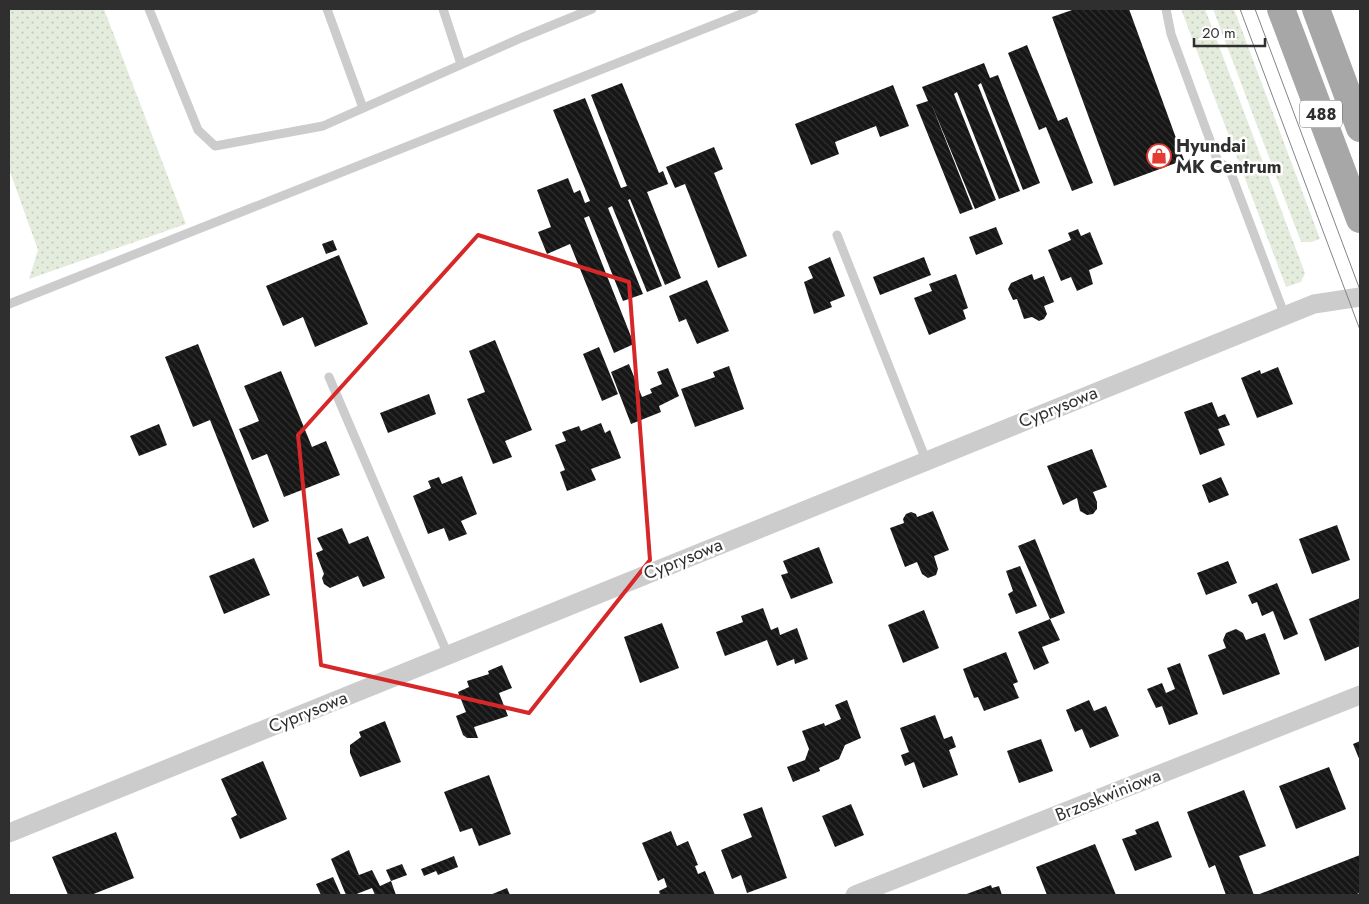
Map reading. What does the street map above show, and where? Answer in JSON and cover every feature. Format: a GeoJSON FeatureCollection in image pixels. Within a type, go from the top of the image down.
{"type":"FeatureCollection","features":[{"type":"Feature","properties":{"kind":"main road","name":"488"},"geometry":{"type":"LineString","coordinates":[[1282,9],[1360,219]]}},
{"type":"Feature","properties":{"kind":"main road","name":"488"},"geometry":{"type":"LineString","coordinates":[[1316,9],[1360,128]]}},
{"type":"Feature","properties":{"kind":"street","name":"Cyprysowa"},"geometry":{"type":"LineString","coordinates":[[9,833],[1314,304],[1360,297]]}},
{"type":"Feature","properties":{"kind":"street","name":"Brzoskwiniowa"},"geometry":{"type":"LineString","coordinates":[[855,895],[1360,695]]}},
{"type":"Feature","properties":{"kind":"lane"},"geometry":{"type":"LineString","coordinates":[[149,9],[198,130],[215,146],[323,126],[592,9]]}},
{"type":"Feature","properties":{"kind":"lane"},"geometry":{"type":"LineString","coordinates":[[327,9],[363,108]]}},
{"type":"Feature","properties":{"kind":"lane"},"geometry":{"type":"LineString","coordinates":[[443,9],[462,64]]}},
{"type":"Feature","properties":{"kind":"lane"},"geometry":{"type":"LineString","coordinates":[[9,304],[754,9]]}},
{"type":"Feature","properties":{"kind":"lane"},"geometry":{"type":"LineString","coordinates":[[1166,9],[1171,34],[1218,162],[1229,168],[1285,316]]}},
{"type":"Feature","properties":{"kind":"lane"},"geometry":{"type":"LineString","coordinates":[[838,235],[926,460]]}},
{"type":"Feature","properties":{"kind":"lane"},"geometry":{"type":"LineString","coordinates":[[329,377],[448,655]]}},
{"type":"Feature","properties":{"kind":"highlighted area"},"geometry":{"type":"Polygon","coordinates":[[[478,235],[629,282],[650,560],[529,713],[321,665],[298,435],[478,235]]]}},
{"type":"Feature","properties":{"kind":"green space"},"geometry":{"type":"Polygon","coordinates":[[[9,9],[104,9],[186,224],[29,279],[38,250],[9,169],[9,9]]]}},
{"type":"Feature","properties":{"kind":"green space"},"geometry":{"type":"Polygon","coordinates":[[[1181,9],[1205,9],[1305,273],[1301,282],[1286,287],[1181,9]]]}},
{"type":"Feature","properties":{"kind":"green space"},"geometry":{"type":"Polygon","coordinates":[[[1213,9],[1234,9],[1320,239],[1311,242],[1301,242],[1213,9]]]}},
{"type":"Feature","properties":{"kind":"building"},"geometry":{"type":"Polygon","coordinates":[[[1075,9],[1129,9],[1184,160],[1114,186],[1052,17],[1075,9]]]}},
{"type":"Feature","properties":{"kind":"building"},"geometry":{"type":"Polygon","coordinates":[[[1027,45],[1058,121],[1067,117],[1093,183],[1072,191],[1046,127],[1039,130],[1008,53],[1027,45]]]}},
{"type":"Feature","properties":{"kind":"building"},"geometry":{"type":"Polygon","coordinates":[[[984,63],[990,78],[998,75],[1040,183],[1023,190],[981,83],[978,85],[1020,191],[999,199],[957,92],[954,94],[996,200],[975,209],[931,103],[973,209],[960,214],[916,105],[928,101],[922,87],[984,63]]]}},
{"type":"Feature","properties":{"kind":"building"},"geometry":{"type":"Polygon","coordinates":[[[622,83],[659,173],[663,171],[668,184],[647,192],[681,278],[665,285],[630,199],[628,200],[662,286],[647,292],[612,206],[608,208],[643,294],[623,301],[589,216],[584,218],[634,344],[614,353],[570,244],[547,254],[538,232],[551,227],[537,190],[568,178],[574,193],[580,190],[585,203],[590,201],[553,110],[585,98],[621,188],[627,186],[591,95],[622,83]]]}},
{"type":"Feature","properties":{"kind":"building"},"geometry":{"type":"Polygon","coordinates":[[[893,85],[909,126],[880,137],[876,126],[835,142],[839,154],[811,165],[795,124],[893,85]]]}},
{"type":"Feature","properties":{"kind":"building"},"geometry":{"type":"Polygon","coordinates":[[[714,147],[723,169],[714,173],[747,256],[718,268],[685,184],[675,188],[666,167],[714,147]]]}},
{"type":"Feature","properties":{"kind":"building"},"geometry":{"type":"Polygon","coordinates":[[[996,227],[1003,244],[976,255],[969,237],[996,227]]]}},
{"type":"Feature","properties":{"kind":"building"},"geometry":{"type":"Polygon","coordinates":[[[1078,229],[1081,236],[1090,232],[1103,264],[1089,270],[1093,284],[1077,291],[1071,277],[1061,281],[1048,250],[1071,240],[1068,233],[1078,229]]]}},
{"type":"Feature","properties":{"kind":"building"},"geometry":{"type":"Polygon","coordinates":[[[333,240],[337,250],[326,254],[322,244],[333,240]]]}},
{"type":"Feature","properties":{"kind":"building"},"geometry":{"type":"Polygon","coordinates":[[[339,255],[368,324],[315,347],[303,317],[283,326],[266,286],[339,255]]]}},
{"type":"Feature","properties":{"kind":"building"},"geometry":{"type":"Polygon","coordinates":[[[830,257],[845,296],[830,302],[832,307],[814,314],[804,282],[813,278],[808,267],[830,257]]]}},
{"type":"Feature","properties":{"kind":"building"},"geometry":{"type":"Polygon","coordinates":[[[924,257],[931,275],[880,295],[873,277],[924,257]]]}},
{"type":"Feature","properties":{"kind":"building"},"geometry":{"type":"Polygon","coordinates":[[[956,274],[968,308],[963,310],[966,319],[929,335],[914,298],[932,291],[929,284],[956,274]]]}},
{"type":"Feature","properties":{"kind":"building"},"geometry":{"type":"Polygon","coordinates":[[[1032,274],[1034,280],[1044,276],[1054,302],[1044,306],[1047,314],[1044,319],[1039,321],[1032,317],[1024,319],[1017,299],[1013,300],[1008,289],[1011,283],[1032,274]]]}},
{"type":"Feature","properties":{"kind":"building"},"geometry":{"type":"Polygon","coordinates":[[[707,280],[729,331],[697,344],[686,319],[679,322],[669,296],[707,280]]]}},
{"type":"Feature","properties":{"kind":"building"},"geometry":{"type":"Polygon","coordinates":[[[495,340],[532,430],[505,441],[512,457],[493,464],[467,399],[485,392],[469,351],[495,340]]]}},
{"type":"Feature","properties":{"kind":"building"},"geometry":{"type":"Polygon","coordinates":[[[198,344],[269,521],[253,528],[210,420],[193,427],[165,357],[198,344]]]}},
{"type":"Feature","properties":{"kind":"building"},"geometry":{"type":"Polygon","coordinates":[[[599,347],[618,394],[602,401],[583,354],[599,347]]]}},
{"type":"Feature","properties":{"kind":"building"},"geometry":{"type":"Polygon","coordinates":[[[629,364],[642,397],[652,393],[650,389],[662,384],[657,372],[668,368],[679,396],[659,406],[661,412],[631,424],[611,372],[629,364]]]}},
{"type":"Feature","properties":{"kind":"building"},"geometry":{"type":"Polygon","coordinates":[[[729,366],[744,409],[695,427],[681,389],[715,377],[713,372],[729,366]]]}},
{"type":"Feature","properties":{"kind":"building"},"geometry":{"type":"Polygon","coordinates":[[[1278,367],[1293,404],[1257,418],[1241,378],[1260,370],[1261,374],[1278,367]]]}},
{"type":"Feature","properties":{"kind":"building"},"geometry":{"type":"Polygon","coordinates":[[[281,371],[312,447],[326,441],[340,475],[284,497],[267,454],[252,460],[239,429],[259,421],[244,386],[281,371]]]}},
{"type":"Feature","properties":{"kind":"building"},"geometry":{"type":"Polygon","coordinates":[[[429,394],[436,414],[388,433],[380,413],[429,394]]]}},
{"type":"Feature","properties":{"kind":"building"},"geometry":{"type":"Polygon","coordinates":[[[1212,402],[1218,417],[1225,414],[1230,425],[1218,429],[1225,445],[1200,455],[1184,412],[1212,402]]]}},
{"type":"Feature","properties":{"kind":"building"},"geometry":{"type":"Polygon","coordinates":[[[601,423],[605,433],[610,430],[621,458],[591,469],[596,480],[567,491],[560,472],[565,470],[555,445],[566,441],[562,432],[579,426],[581,431],[601,423]]]}},
{"type":"Feature","properties":{"kind":"building"},"geometry":{"type":"Polygon","coordinates":[[[159,424],[167,445],[139,456],[130,436],[159,424]]]}},
{"type":"Feature","properties":{"kind":"building"},"geometry":{"type":"Polygon","coordinates":[[[1092,449],[1107,487],[1093,492],[1097,502],[1097,509],[1093,514],[1087,515],[1080,511],[1077,498],[1063,505],[1047,466],[1092,449]]]}},
{"type":"Feature","properties":{"kind":"building"},"geometry":{"type":"Polygon","coordinates":[[[462,476],[477,514],[461,521],[467,534],[449,541],[444,528],[428,534],[413,496],[431,488],[428,481],[439,477],[442,484],[462,476]]]}},
{"type":"Feature","properties":{"kind":"building"},"geometry":{"type":"Polygon","coordinates":[[[1221,477],[1229,495],[1209,503],[1202,485],[1221,477]]]}},
{"type":"Feature","properties":{"kind":"building"},"geometry":{"type":"Polygon","coordinates":[[[933,511],[949,550],[934,556],[938,569],[936,575],[928,578],[922,574],[917,562],[905,567],[890,528],[904,523],[903,519],[906,514],[911,512],[916,514],[917,517],[933,511]]]}},
{"type":"Feature","properties":{"kind":"building"},"geometry":{"type":"Polygon","coordinates":[[[1337,525],[1350,560],[1312,574],[1299,539],[1337,525]]]}},
{"type":"Feature","properties":{"kind":"building"},"geometry":{"type":"Polygon","coordinates":[[[342,528],[349,544],[368,536],[385,578],[363,587],[358,576],[330,588],[324,584],[322,578],[324,574],[316,553],[323,550],[317,538],[342,528]]]}},
{"type":"Feature","properties":{"kind":"building"},"geometry":{"type":"Polygon","coordinates":[[[1035,539],[1065,613],[1050,619],[1018,546],[1035,539]]]}},
{"type":"Feature","properties":{"kind":"building"},"geometry":{"type":"Polygon","coordinates":[[[819,547],[833,583],[791,599],[781,575],[788,573],[783,561],[819,547]]]}},
{"type":"Feature","properties":{"kind":"building"},"geometry":{"type":"Polygon","coordinates":[[[254,558],[270,595],[224,614],[209,576],[254,558]]]}},
{"type":"Feature","properties":{"kind":"building"},"geometry":{"type":"Polygon","coordinates":[[[1228,561],[1237,583],[1206,595],[1197,573],[1228,561]]]}},
{"type":"Feature","properties":{"kind":"building"},"geometry":{"type":"Polygon","coordinates":[[[1020,566],[1037,606],[1016,614],[1008,594],[1013,591],[1006,571],[1020,566]]]}},
{"type":"Feature","properties":{"kind":"building"},"geometry":{"type":"Polygon","coordinates":[[[1277,583],[1298,634],[1284,640],[1273,611],[1262,616],[1257,602],[1252,604],[1248,595],[1277,583]]]}},
{"type":"Feature","properties":{"kind":"building"},"geometry":{"type":"Polygon","coordinates":[[[1360,598],[1360,646],[1325,661],[1309,619],[1360,598]]]}},
{"type":"Feature","properties":{"kind":"building"},"geometry":{"type":"Polygon","coordinates":[[[763,608],[771,630],[778,627],[780,635],[797,628],[808,659],[795,664],[794,659],[777,666],[767,640],[725,656],[716,632],[743,622],[741,616],[763,608]]]}},
{"type":"Feature","properties":{"kind":"building"},"geometry":{"type":"Polygon","coordinates":[[[924,610],[939,648],[903,663],[888,625],[924,610]]]}},
{"type":"Feature","properties":{"kind":"building"},"geometry":{"type":"Polygon","coordinates":[[[1050,619],[1060,640],[1042,647],[1049,663],[1034,670],[1018,632],[1050,619]]]}},
{"type":"Feature","properties":{"kind":"building"},"geometry":{"type":"Polygon","coordinates":[[[662,623],[679,668],[640,683],[624,637],[662,623]]]}},
{"type":"Feature","properties":{"kind":"building"},"geometry":{"type":"Polygon","coordinates":[[[1236,629],[1243,633],[1246,640],[1265,633],[1280,674],[1223,695],[1208,655],[1226,648],[1223,640],[1226,633],[1236,629]]]}},
{"type":"Feature","properties":{"kind":"building"},"geometry":{"type":"Polygon","coordinates":[[[1006,652],[1018,682],[1013,684],[1019,698],[984,711],[978,697],[974,698],[963,669],[1006,652]]]}},
{"type":"Feature","properties":{"kind":"building"},"geometry":{"type":"Polygon","coordinates":[[[1180,663],[1198,714],[1169,725],[1162,706],[1156,708],[1147,689],[1162,683],[1166,693],[1175,689],[1167,668],[1180,663]]]}},
{"type":"Feature","properties":{"kind":"building"},"geometry":{"type":"Polygon","coordinates":[[[502,665],[512,688],[499,693],[508,716],[474,727],[478,738],[467,738],[463,735],[456,716],[466,712],[458,692],[469,687],[467,681],[489,674],[488,671],[502,665]]]}},
{"type":"Feature","properties":{"kind":"building"},"geometry":{"type":"Polygon","coordinates":[[[847,700],[861,738],[845,745],[839,759],[819,768],[820,771],[793,782],[787,767],[805,760],[809,749],[802,731],[824,723],[825,726],[841,719],[835,705],[847,700]]]}},
{"type":"Feature","properties":{"kind":"building"},"geometry":{"type":"Polygon","coordinates":[[[1089,700],[1094,711],[1106,706],[1119,736],[1090,748],[1082,729],[1075,732],[1066,710],[1089,700]]]}},
{"type":"Feature","properties":{"kind":"building"},"geometry":{"type":"Polygon","coordinates":[[[935,715],[944,739],[952,736],[956,747],[949,750],[958,775],[923,788],[914,762],[905,766],[901,755],[909,752],[900,728],[935,715]]]}},
{"type":"Feature","properties":{"kind":"building"},"geometry":{"type":"Polygon","coordinates":[[[385,721],[401,762],[360,777],[350,753],[350,745],[361,737],[359,732],[385,721]]]}},
{"type":"Feature","properties":{"kind":"building"},"geometry":{"type":"Polygon","coordinates":[[[1041,739],[1053,771],[1019,783],[1007,751],[1041,739]]]}},
{"type":"Feature","properties":{"kind":"building"},"geometry":{"type":"Polygon","coordinates":[[[1360,741],[1360,761],[1353,744],[1360,741]]]}},
{"type":"Feature","properties":{"kind":"building"},"geometry":{"type":"Polygon","coordinates":[[[263,761],[287,819],[240,839],[231,818],[237,815],[221,779],[263,761]]]}},
{"type":"Feature","properties":{"kind":"building"},"geometry":{"type":"Polygon","coordinates":[[[1329,767],[1346,809],[1296,829],[1279,786],[1329,767]]]}},
{"type":"Feature","properties":{"kind":"building"},"geometry":{"type":"Polygon","coordinates":[[[489,775],[511,834],[479,846],[472,828],[460,832],[444,792],[489,775]]]}},
{"type":"Feature","properties":{"kind":"building"},"geometry":{"type":"Polygon","coordinates":[[[1244,790],[1266,846],[1239,856],[1254,895],[1226,895],[1215,865],[1209,868],[1187,812],[1244,790]]]}},
{"type":"Feature","properties":{"kind":"building"},"geometry":{"type":"Polygon","coordinates":[[[851,804],[864,835],[835,847],[822,816],[851,804]]]}},
{"type":"Feature","properties":{"kind":"building"},"geometry":{"type":"Polygon","coordinates":[[[762,807],[787,878],[747,893],[741,875],[732,879],[721,850],[752,837],[743,814],[762,807]]]}},
{"type":"Feature","properties":{"kind":"building"},"geometry":{"type":"Polygon","coordinates":[[[1158,821],[1172,857],[1135,871],[1122,839],[1137,834],[1135,830],[1158,821]]]}},
{"type":"Feature","properties":{"kind":"building"},"geometry":{"type":"Polygon","coordinates":[[[671,831],[677,846],[688,841],[698,865],[695,866],[698,874],[705,871],[715,895],[660,895],[659,891],[667,887],[664,878],[658,881],[642,843],[671,831]]]}},
{"type":"Feature","properties":{"kind":"building"},"geometry":{"type":"Polygon","coordinates":[[[116,832],[134,878],[91,895],[68,895],[52,857],[116,832]]]}},
{"type":"Feature","properties":{"kind":"building"},"geometry":{"type":"Polygon","coordinates":[[[1095,844],[1116,895],[1047,895],[1036,867],[1095,844]]]}},
{"type":"Feature","properties":{"kind":"building"},"geometry":{"type":"Polygon","coordinates":[[[349,850],[359,875],[372,870],[380,886],[391,881],[396,895],[375,895],[372,888],[354,895],[346,895],[331,859],[349,850]]]}},
{"type":"Feature","properties":{"kind":"building"},"geometry":{"type":"Polygon","coordinates":[[[1360,855],[1360,893],[1354,895],[1257,895],[1360,855]]]}},
{"type":"Feature","properties":{"kind":"building"},"geometry":{"type":"Polygon","coordinates":[[[454,856],[458,867],[438,875],[436,871],[424,876],[421,869],[454,856]]]}},
{"type":"Feature","properties":{"kind":"building"},"geometry":{"type":"Polygon","coordinates":[[[402,864],[407,875],[391,881],[386,870],[402,864]]]}},
{"type":"Feature","properties":{"kind":"building"},"geometry":{"type":"Polygon","coordinates":[[[333,877],[341,895],[321,895],[316,884],[333,877]]]}},
{"type":"Feature","properties":{"kind":"building"},"geometry":{"type":"Polygon","coordinates":[[[991,885],[992,888],[999,886],[1002,895],[964,895],[991,885]]]}},
{"type":"Feature","properties":{"kind":"building"},"geometry":{"type":"Polygon","coordinates":[[[507,888],[510,895],[490,895],[507,888]]]}},
{"type":"Feature","properties":{"kind":"tram line"},"geometry":{"type":"LineString","coordinates":[[1240,9],[1360,330]]}},
{"type":"Feature","properties":{"kind":"tram line"},"geometry":{"type":"LineString","coordinates":[[1255,9],[1360,290]]}},
{"type":"Feature","properties":{"kind":"place","name":"Hyundai MK Centrum"},"geometry":{"type":"Point","coordinates":[1159,156]}}]}
